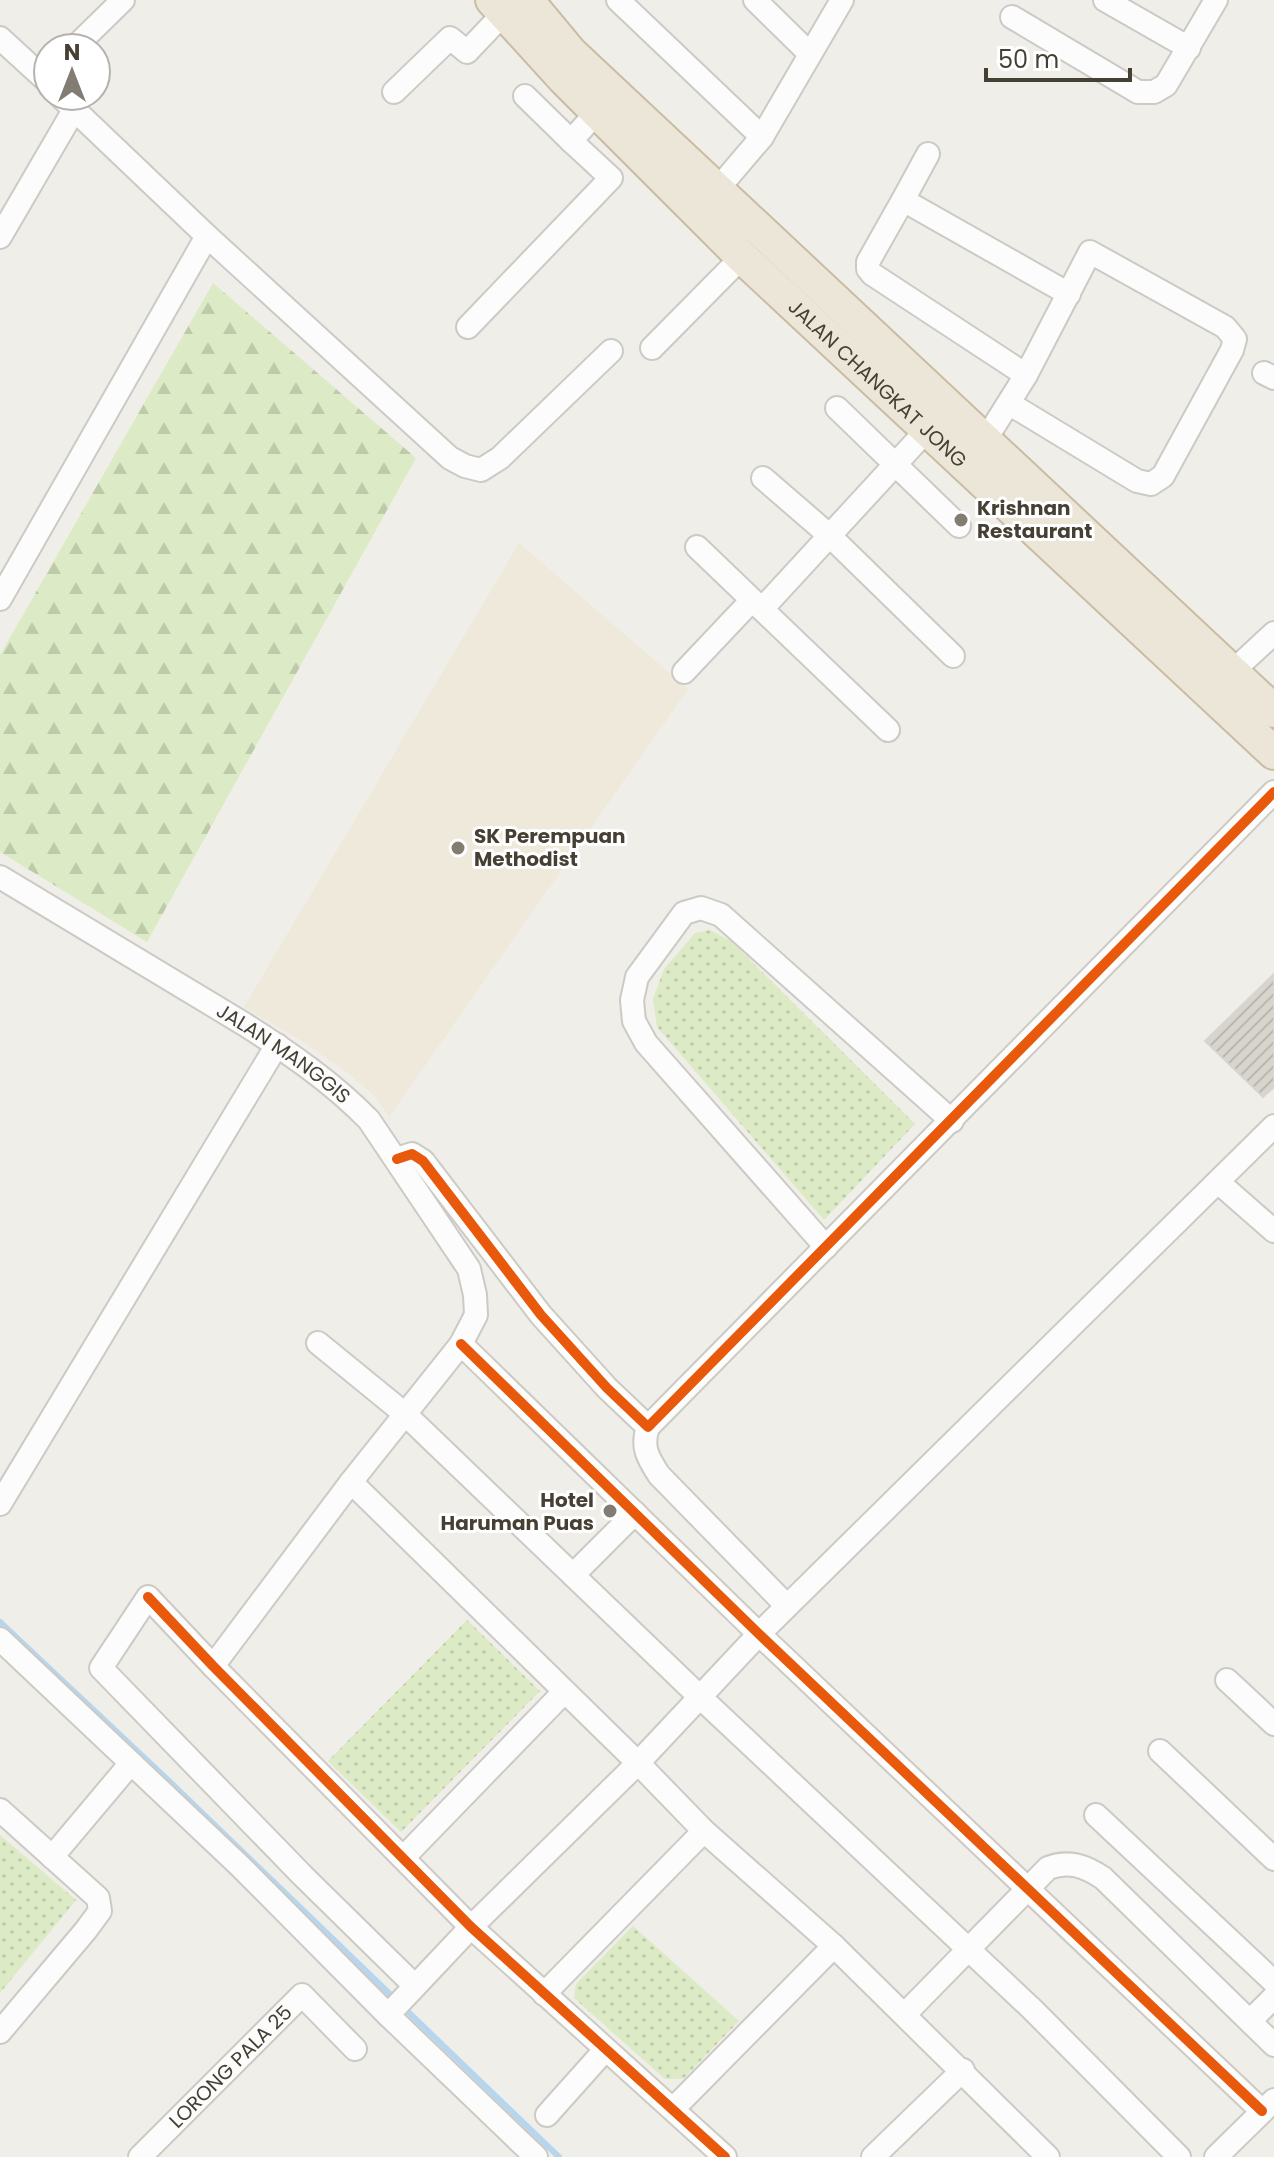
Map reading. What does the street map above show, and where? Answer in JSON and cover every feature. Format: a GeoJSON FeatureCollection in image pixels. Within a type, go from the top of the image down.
{"type":"FeatureCollection","features":[{"type":"Feature","properties":{"kind":"highway","name":"JALAN CHANGKAT JONG"},"geometry":{"type":"LineString","coordinates":[[508,4],[597,112],[707,202],[984,442],[1274,711]]}},
{"type":"Feature","properties":{"kind":"highway","name":"JALAN CHANGKAT JONG"},"geometry":{"type":"LineString","coordinates":[[508,4],[571,53],[707,202],[742,257],[1274,753]]}},
{"type":"Feature","properties":{"kind":"street"},"geometry":{"type":"LineString","coordinates":[[618,0],[762,137]]}},
{"type":"Feature","properties":{"kind":"street"},"geometry":{"type":"LineString","coordinates":[[755,0],[810,54]]}},
{"type":"Feature","properties":{"kind":"street"},"geometry":{"type":"LineString","coordinates":[[707,202],[762,137],[842,0]]}},
{"type":"Feature","properties":{"kind":"street"},"geometry":{"type":"LineString","coordinates":[[1105,0],[1189,48]]}},
{"type":"Feature","properties":{"kind":"street"},"geometry":{"type":"LineString","coordinates":[[1012,17],[1138,92],[1154,92],[1166,85],[1216,0]]}},
{"type":"Feature","properties":{"kind":"street"},"geometry":{"type":"LineString","coordinates":[[90,32],[122,1]]}},
{"type":"Feature","properties":{"kind":"street"},"geometry":{"type":"LineString","coordinates":[[394,92],[450,38],[467,52],[508,4]]}},
{"type":"Feature","properties":{"kind":"street"},"geometry":{"type":"LineString","coordinates":[[0,38],[32,65]]}},
{"type":"Feature","properties":{"kind":"street"},"geometry":{"type":"LineString","coordinates":[[468,327],[611,178],[525,96]]}},
{"type":"Feature","properties":{"kind":"street"},"geometry":{"type":"LineString","coordinates":[[0,237],[62,112]]}},
{"type":"Feature","properties":{"kind":"street"},"geometry":{"type":"LineString","coordinates":[[76,112],[450,458],[465,466],[481,470],[500,458],[611,351]]}},
{"type":"Feature","properties":{"kind":"street"},"geometry":{"type":"LineString","coordinates":[[571,141],[597,112]]}},
{"type":"Feature","properties":{"kind":"street"},"geometry":{"type":"LineString","coordinates":[[928,154],[868,262],[868,269],[1026,375]]}},
{"type":"Feature","properties":{"kind":"street"},"geometry":{"type":"LineString","coordinates":[[903,200],[1069,294]]}},
{"type":"Feature","properties":{"kind":"street"},"geometry":{"type":"LineString","coordinates":[[0,599],[207,236]]}},
{"type":"Feature","properties":{"kind":"street"},"geometry":{"type":"LineString","coordinates":[[984,442],[1010,404],[1090,252],[1225,327],[1235,339],[1232,350],[1163,476],[1151,484],[1137,481],[1010,404]]}},
{"type":"Feature","properties":{"kind":"street"},"geometry":{"type":"LineString","coordinates":[[652,348],[742,257]]}},
{"type":"Feature","properties":{"kind":"street"},"geometry":{"type":"LineString","coordinates":[[837,408],[959,526]]}},
{"type":"Feature","properties":{"kind":"street"},"geometry":{"type":"LineString","coordinates":[[684,672],[830,536],[926,431]]}},
{"type":"Feature","properties":{"kind":"street"},"geometry":{"type":"LineString","coordinates":[[763,478],[830,536],[953,656]]}},
{"type":"Feature","properties":{"kind":"street"},"geometry":{"type":"LineString","coordinates":[[697,547],[888,730]]}},
{"type":"Feature","properties":{"kind":"street"},"geometry":{"type":"LineString","coordinates":[[1232,672],[1274,633]]}},
{"type":"Feature","properties":{"kind":"street"},"geometry":{"type":"LineString","coordinates":[[787,1606],[659,1475],[647,1456],[643,1440],[648,1427],[1274,792]]}},
{"type":"Feature","properties":{"kind":"street","name":"JALAN MANGGIS"},"geometry":{"type":"LineString","coordinates":[[0,877],[277,1045],[349,1099],[369,1120],[397,1159],[469,1269],[476,1315],[461,1344]]}},
{"type":"Feature","properties":{"kind":"street"},"geometry":{"type":"LineString","coordinates":[[826,1247],[646,1043],[634,1021],[632,1000],[637,977],[684,913],[701,908],[721,915],[952,1121]]}},
{"type":"Feature","properties":{"kind":"street"},"geometry":{"type":"LineString","coordinates":[[0,1504],[277,1045]]}},
{"type":"Feature","properties":{"kind":"street"},"geometry":{"type":"LineString","coordinates":[[390,2013],[471,1927],[638,1763],[759,1634],[1274,1126]]}},
{"type":"Feature","properties":{"kind":"street"},"geometry":{"type":"LineString","coordinates":[[397,1159],[412,1154],[423,1161],[541,1315],[607,1388],[648,1427]]}},
{"type":"Feature","properties":{"kind":"street"},"geometry":{"type":"LineString","coordinates":[[1218,1182],[1274,1231]]}},
{"type":"Feature","properties":{"kind":"street"},"geometry":{"type":"LineString","coordinates":[[318,1343],[405,1414],[1033,2010],[1179,2157]]}},
{"type":"Feature","properties":{"kind":"street"},"geometry":{"type":"LineString","coordinates":[[213,1666],[351,1482],[461,1344],[759,1634],[1028,1887],[1268,2105],[1216,2157]]}},
{"type":"Feature","properties":{"kind":"street"},"geometry":{"type":"LineString","coordinates":[[351,1482],[704,1831],[834,1946],[1048,2157]]}},
{"type":"Feature","properties":{"kind":"street"},"geometry":{"type":"LineString","coordinates":[[573,1575],[635,1513]]}},
{"type":"Feature","properties":{"kind":"street"},"geometry":{"type":"LineString","coordinates":[[413,1988],[101,1668],[148,1597],[471,1927],[725,2157]]}},
{"type":"Feature","properties":{"kind":"street"},"geometry":{"type":"LineString","coordinates":[[0,1639],[241,1867],[535,2157]]}},
{"type":"Feature","properties":{"kind":"street"},"geometry":{"type":"LineString","coordinates":[[1227,1680],[1274,1724]]}},
{"type":"Feature","properties":{"kind":"street"},"geometry":{"type":"LineString","coordinates":[[403,1858],[564,1692]]}},
{"type":"Feature","properties":{"kind":"street"},"geometry":{"type":"LineString","coordinates":[[1160,1751],[1274,1859]]}},
{"type":"Feature","properties":{"kind":"street"},"geometry":{"type":"LineString","coordinates":[[52,1857],[131,1763]]}},
{"type":"Feature","properties":{"kind":"street"},"geometry":{"type":"LineString","coordinates":[[0,1810],[98,1898],[100,1911],[0,2032]]}},
{"type":"Feature","properties":{"kind":"street"},"geometry":{"type":"LineString","coordinates":[[1096,1815],[1274,1982]]}},
{"type":"Feature","properties":{"kind":"street"},"geometry":{"type":"LineString","coordinates":[[544,1994],[704,1831]]}},
{"type":"Feature","properties":{"kind":"street"},"geometry":{"type":"LineString","coordinates":[[905,2014],[1028,1887],[1048,1868],[1058,1864],[1086,1867],[1103,1878],[1274,2045]]}},
{"type":"Feature","properties":{"kind":"street"},"geometry":{"type":"LineString","coordinates":[[673,2109],[834,1946]]}},
{"type":"Feature","properties":{"kind":"street","name":"LORONG PALA 25"},"geometry":{"type":"LineString","coordinates":[[140,2157],[302,1995],[355,2049]]}},
{"type":"Feature","properties":{"kind":"street"},"geometry":{"type":"LineString","coordinates":[[1250,2021],[1274,1997]]}},
{"type":"Feature","properties":{"kind":"street"},"geometry":{"type":"LineString","coordinates":[[547,2115],[605,2050]]}},
{"type":"Feature","properties":{"kind":"street"},"geometry":{"type":"LineString","coordinates":[[873,2157],[963,2070]]}},
{"type":"Feature","properties":{"kind":"shaded area","name":"SK Perempuan Methodist"},"geometry":{"type":"Polygon","coordinates":[[[519,543],[688,689],[389,1117],[376,1097],[349,1074],[244,1007],[519,543]]]}},
{"type":"Feature","properties":{"kind":"green space"},"geometry":{"type":"Polygon","coordinates":[[[213,283],[416,458],[147,942],[0,852],[0,655],[213,283]]]}},
{"type":"Feature","properties":{"kind":"green space"},"geometry":{"type":"Polygon","coordinates":[[[710,930],[731,941],[915,1124],[824,1220],[657,1027],[653,999],[664,969],[695,933],[710,930]]]}},
{"type":"Feature","properties":{"kind":"green space"},"geometry":{"type":"Polygon","coordinates":[[[467,1620],[540,1691],[401,1832],[328,1761],[467,1620]]]}},
{"type":"Feature","properties":{"kind":"green space"},"geometry":{"type":"Polygon","coordinates":[[[0,1835],[76,1900],[0,1993],[0,1835]]]}},
{"type":"Feature","properties":{"kind":"green space"},"geometry":{"type":"Polygon","coordinates":[[[633,1926],[739,2021],[683,2079],[665,2079],[574,1998],[576,1984],[633,1926]]]}},
{"type":"Feature","properties":{"kind":"building"},"geometry":{"type":"Polygon","coordinates":[[[1274,974],[1274,1087],[1263,1097],[1205,1041],[1274,974]]]}},
{"type":"Feature","properties":{"kind":"waterway"},"geometry":{"type":"LineString","coordinates":[[0,1622],[395,1999]]}},
{"type":"Feature","properties":{"kind":"waterway"},"geometry":{"type":"LineString","coordinates":[[403,2007],[559,2157]]}},
{"type":"Feature","properties":{"kind":"cycle path"},"geometry":{"type":"LineString","coordinates":[[397,1159],[412,1154],[423,1161],[541,1315],[607,1388],[648,1427],[1274,792]]}},
{"type":"Feature","properties":{"kind":"cycle path"},"geometry":{"type":"LineString","coordinates":[[461,1344],[759,1634],[1262,2111]]}},
{"type":"Feature","properties":{"kind":"cycle path"},"geometry":{"type":"LineString","coordinates":[[148,1597],[471,1927],[725,2157]]}},
{"type":"Feature","properties":{"kind":"place","name":"Krishnan Restaurant"},"geometry":{"type":"Point","coordinates":[961,520]}},
{"type":"Feature","properties":{"kind":"place","name":"SK Perempuan Methodist"},"geometry":{"type":"Point","coordinates":[458,848]}},
{"type":"Feature","properties":{"kind":"place","name":"Hotel Haruman Puas"},"geometry":{"type":"Point","coordinates":[610,1511]}}]}
